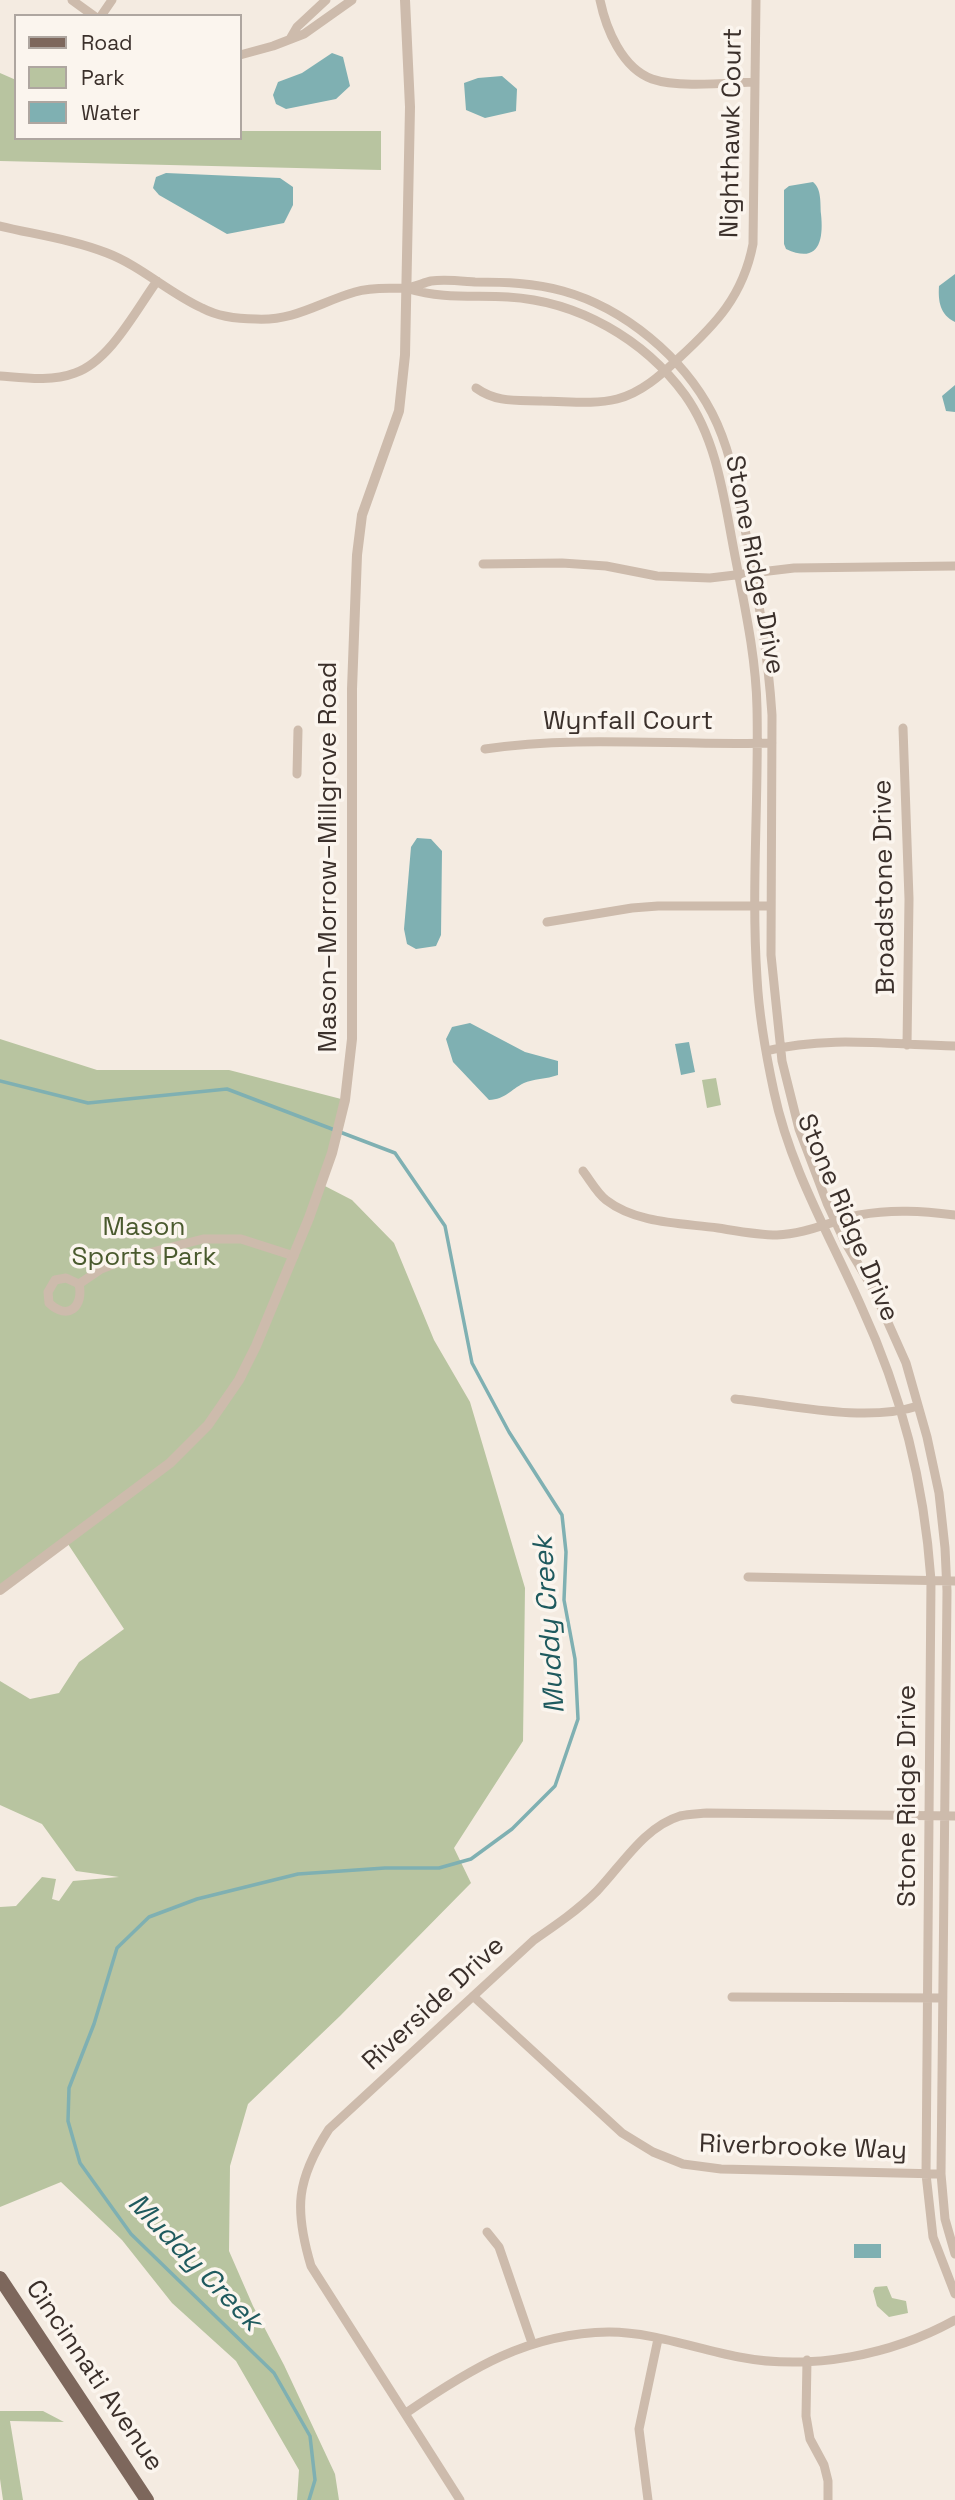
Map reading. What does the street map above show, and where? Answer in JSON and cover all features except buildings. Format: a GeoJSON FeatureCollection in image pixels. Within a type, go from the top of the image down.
{"type":"FeatureCollection","features":[{"type":"Feature","properties":{"kind":"main road","name":"Cincinnati Avenue"},"geometry":{"type":"LineString","coordinates":[[0,2278],[148,2500]]}},
{"type":"Feature","properties":{"kind":"street"},"geometry":{"type":"LineString","coordinates":[[72,0],[91,14]]}},
{"type":"Feature","properties":{"kind":"street"},"geometry":{"type":"LineString","coordinates":[[290,39],[297,27],[326,0]]}},
{"type":"Feature","properties":{"kind":"street"},"geometry":{"type":"LineString","coordinates":[[242,54],[303,34],[352,0]]}},
{"type":"Feature","properties":{"kind":"street","name":"Mason–Morrow–Millgrove Road"},"geometry":{"type":"LineString","coordinates":[[0,1590],[170,1463],[208,1425],[226,1400],[256,1346],[332,1153],[345,1100],[352,1039],[355,579],[362,515],[399,411],[404,374],[410,107],[405,0]]}},
{"type":"Feature","properties":{"kind":"street"},"geometry":{"type":"LineString","coordinates":[[600,0],[608,29],[619,49],[630,64],[650,78],[670,83],[755,82]]}},
{"type":"Feature","properties":{"kind":"street","name":"Nighthawk Court"},"geometry":{"type":"LineString","coordinates":[[476,388],[489,397],[504,400],[605,401],[635,392],[665,372],[720,317],[739,288],[749,262],[754,228],[756,0]]}},
{"type":"Feature","properties":{"kind":"street"},"geometry":{"type":"LineString","coordinates":[[0,226],[106,252],[203,309],[227,316],[255,320],[281,318],[305,312],[357,291],[408,288]]}},
{"type":"Feature","properties":{"kind":"street"},"geometry":{"type":"LineString","coordinates":[[0,376],[57,378],[77,373],[96,362],[157,281]]}},
{"type":"Feature","properties":{"kind":"street","name":"Stone Ridge Drive"},"geometry":{"type":"LineString","coordinates":[[408,288],[431,281],[495,282],[541,286],[594,302],[639,329],[675,362],[706,404],[725,444],[733,471],[754,573],[770,683],[772,969],[779,1047],[799,1129],[835,1222],[873,1289],[906,1363],[939,1493],[951,1581],[950,1816],[942,1998],[940,2174],[945,2219],[955,2254]]}},
{"type":"Feature","properties":{"kind":"street","name":"Stone Ridge Drive"},"geometry":{"type":"LineString","coordinates":[[408,288],[430,295],[527,299],[562,307],[611,328],[633,343],[665,372],[684,394],[696,413],[720,475],[755,682],[757,977],[774,1095],[787,1140],[891,1378],[915,1459],[925,1518],[931,1580],[926,2174],[933,2237],[955,2294]]}},
{"type":"Feature","properties":{"kind":"street"},"geometry":{"type":"LineString","coordinates":[[483,564],[562,563],[606,566],[657,576],[710,578],[832,567],[955,566]]}},
{"type":"Feature","properties":{"kind":"street","name":"Broadstone Drive"},"geometry":{"type":"LineString","coordinates":[[903,728],[909,899],[907,1045]]}},
{"type":"Feature","properties":{"kind":"street"},"geometry":{"type":"LineString","coordinates":[[297,774],[298,730]]}},
{"type":"Feature","properties":{"kind":"street","name":"Wynfall Court"},"geometry":{"type":"LineString","coordinates":[[485,749],[523,743],[578,741],[772,743]]}},
{"type":"Feature","properties":{"kind":"street"},"geometry":{"type":"LineString","coordinates":[[547,922],[645,907],[771,906]]}},
{"type":"Feature","properties":{"kind":"street"},"geometry":{"type":"LineString","coordinates":[[766,1051],[824,1042],[955,1046]]}},
{"type":"Feature","properties":{"kind":"street"},"geometry":{"type":"LineString","coordinates":[[583,1171],[603,1199],[646,1219],[776,1235],[858,1216],[906,1210],[955,1214]]}},
{"type":"Feature","properties":{"kind":"street"},"geometry":{"type":"LineString","coordinates":[[79,1284],[101,1269],[133,1257],[202,1239],[242,1239],[293,1256]]}},
{"type":"Feature","properties":{"kind":"street"},"geometry":{"type":"LineString","coordinates":[[735,1399],[874,1413],[901,1411],[918,1406]]}},
{"type":"Feature","properties":{"kind":"street"},"geometry":{"type":"LineString","coordinates":[[748,1577],[951,1581]]}},
{"type":"Feature","properties":{"kind":"street","name":"Riverside Drive"},"geometry":{"type":"LineString","coordinates":[[460,2500],[311,2266],[299,2212],[302,2182],[314,2153],[329,2129],[534,1940],[572,1914],[597,1891],[641,1841],[680,1816],[707,1813],[950,1816]]}},
{"type":"Feature","properties":{"kind":"street","name":"Riverbrooke Way"},"geometry":{"type":"LineString","coordinates":[[472,1997],[622,2133],[653,2152],[682,2164],[720,2168],[940,2174]]}},
{"type":"Feature","properties":{"kind":"street"},"geometry":{"type":"LineString","coordinates":[[732,1997],[942,1998]]}},
{"type":"Feature","properties":{"kind":"street"},"geometry":{"type":"LineString","coordinates":[[487,2232],[499,2247],[532,2343]]}},
{"type":"Feature","properties":{"kind":"street"},"geometry":{"type":"LineString","coordinates":[[405,2413],[488,2361],[532,2343],[573,2336],[609,2332],[640,2334],[743,2358],[807,2360],[873,2354],[909,2342],[955,2320]]}},
{"type":"Feature","properties":{"kind":"street"},"geometry":{"type":"LineString","coordinates":[[648,2500],[639,2429],[659,2339]]}},
{"type":"Feature","properties":{"kind":"street"},"geometry":{"type":"LineString","coordinates":[[807,2360],[806,2416],[810,2439],[824,2465],[828,2481],[828,2500]]}},
{"type":"Feature","properties":{"kind":"green space"},"geometry":{"type":"Polygon","coordinates":[[[0,73],[14,79],[14,140],[242,140],[242,131],[381,131],[381,170],[0,161],[0,73]]]}},
{"type":"Feature","properties":{"kind":"green space","name":"Mason Sports Park"},"geometry":{"type":"Polygon","coordinates":[[[0,1039],[97,1070],[229,1070],[345,1100],[321,1184],[352,1200],[394,1243],[434,1340],[470,1402],[525,1588],[523,1741],[454,1848],[471,1883],[340,2016],[248,2104],[230,2166],[229,2251],[335,2474],[339,2500],[297,2500],[299,2470],[236,2361],[172,2303],[122,2240],[61,2182],[0,2207],[0,1907],[16,1906],[42,1877],[56,1879],[52,1899],[59,1901],[73,1881],[119,1877],[76,1871],[42,1824],[0,1805],[0,1681],[30,1699],[59,1693],[79,1662],[124,1629],[66,1541],[0,1590],[0,1039]]]}},
{"type":"Feature","properties":{"kind":"green space"},"geometry":{"type":"Polygon","coordinates":[[[716,1078],[721,1105],[707,1108],[702,1080],[716,1078]]]}},
{"type":"Feature","properties":{"kind":"green space"},"geometry":{"type":"Polygon","coordinates":[[[887,2286],[892,2298],[906,2301],[908,2313],[889,2317],[877,2306],[873,2291],[875,2287],[887,2286]]]}},
{"type":"Feature","properties":{"kind":"green space"},"geometry":{"type":"Polygon","coordinates":[[[0,2411],[43,2411],[64,2422],[10,2421],[23,2500],[3,2500],[0,2479],[0,2411]]]}},
{"type":"Feature","properties":{"kind":"water"},"geometry":{"type":"Polygon","coordinates":[[[332,53],[343,57],[350,86],[336,99],[286,109],[276,104],[273,95],[278,82],[302,73],[332,53]]]}},
{"type":"Feature","properties":{"kind":"water"},"geometry":{"type":"Polygon","coordinates":[[[502,76],[517,89],[516,111],[485,118],[466,110],[464,83],[478,78],[502,76]]]}},
{"type":"Feature","properties":{"kind":"water"},"geometry":{"type":"Polygon","coordinates":[[[166,173],[280,178],[293,187],[293,205],[284,223],[227,234],[159,195],[153,188],[156,177],[166,173]]]}},
{"type":"Feature","properties":{"kind":"water"},"geometry":{"type":"Polygon","coordinates":[[[813,182],[820,197],[820,241],[812,252],[797,253],[786,249],[784,244],[784,190],[789,186],[813,182]]]}},
{"type":"Feature","properties":{"kind":"water"},"geometry":{"type":"Polygon","coordinates":[[[955,274],[955,322],[943,311],[939,286],[955,274]]]}},
{"type":"Feature","properties":{"kind":"water"},"geometry":{"type":"Polygon","coordinates":[[[955,385],[955,412],[946,411],[942,396],[955,385]]]}},
{"type":"Feature","properties":{"kind":"water"},"geometry":{"type":"Polygon","coordinates":[[[417,838],[431,839],[442,851],[441,935],[436,946],[416,949],[407,944],[404,929],[411,847],[417,838]]]}},
{"type":"Feature","properties":{"kind":"water"},"geometry":{"type":"Polygon","coordinates":[[[470,1023],[525,1052],[558,1061],[558,1075],[527,1082],[504,1096],[489,1100],[453,1062],[446,1039],[452,1027],[470,1023]]]}},
{"type":"Feature","properties":{"kind":"water"},"geometry":{"type":"Polygon","coordinates":[[[689,1042],[695,1072],[681,1075],[675,1044],[689,1042]]]}},
{"type":"Feature","properties":{"kind":"water"},"geometry":{"type":"Polygon","coordinates":[[[854,2244],[881,2244],[881,2258],[854,2258],[854,2244]]]}},
{"type":"Feature","properties":{"kind":"waterway","name":"Muddy Creek"},"geometry":{"type":"LineString","coordinates":[[0,1081],[88,1103],[227,1089],[395,1153],[445,1226],[472,1363],[509,1432],[562,1515],[566,1552],[564,1600],[575,1659],[578,1719],[555,1786],[512,1829],[471,1859],[439,1868],[385,1868],[298,1874],[197,1899],[149,1917],[117,1948],[94,2024],[69,2088],[68,2121],[80,2163],[131,2234],[274,2373],[310,2436],[315,2480],[309,2500]]}}]}
